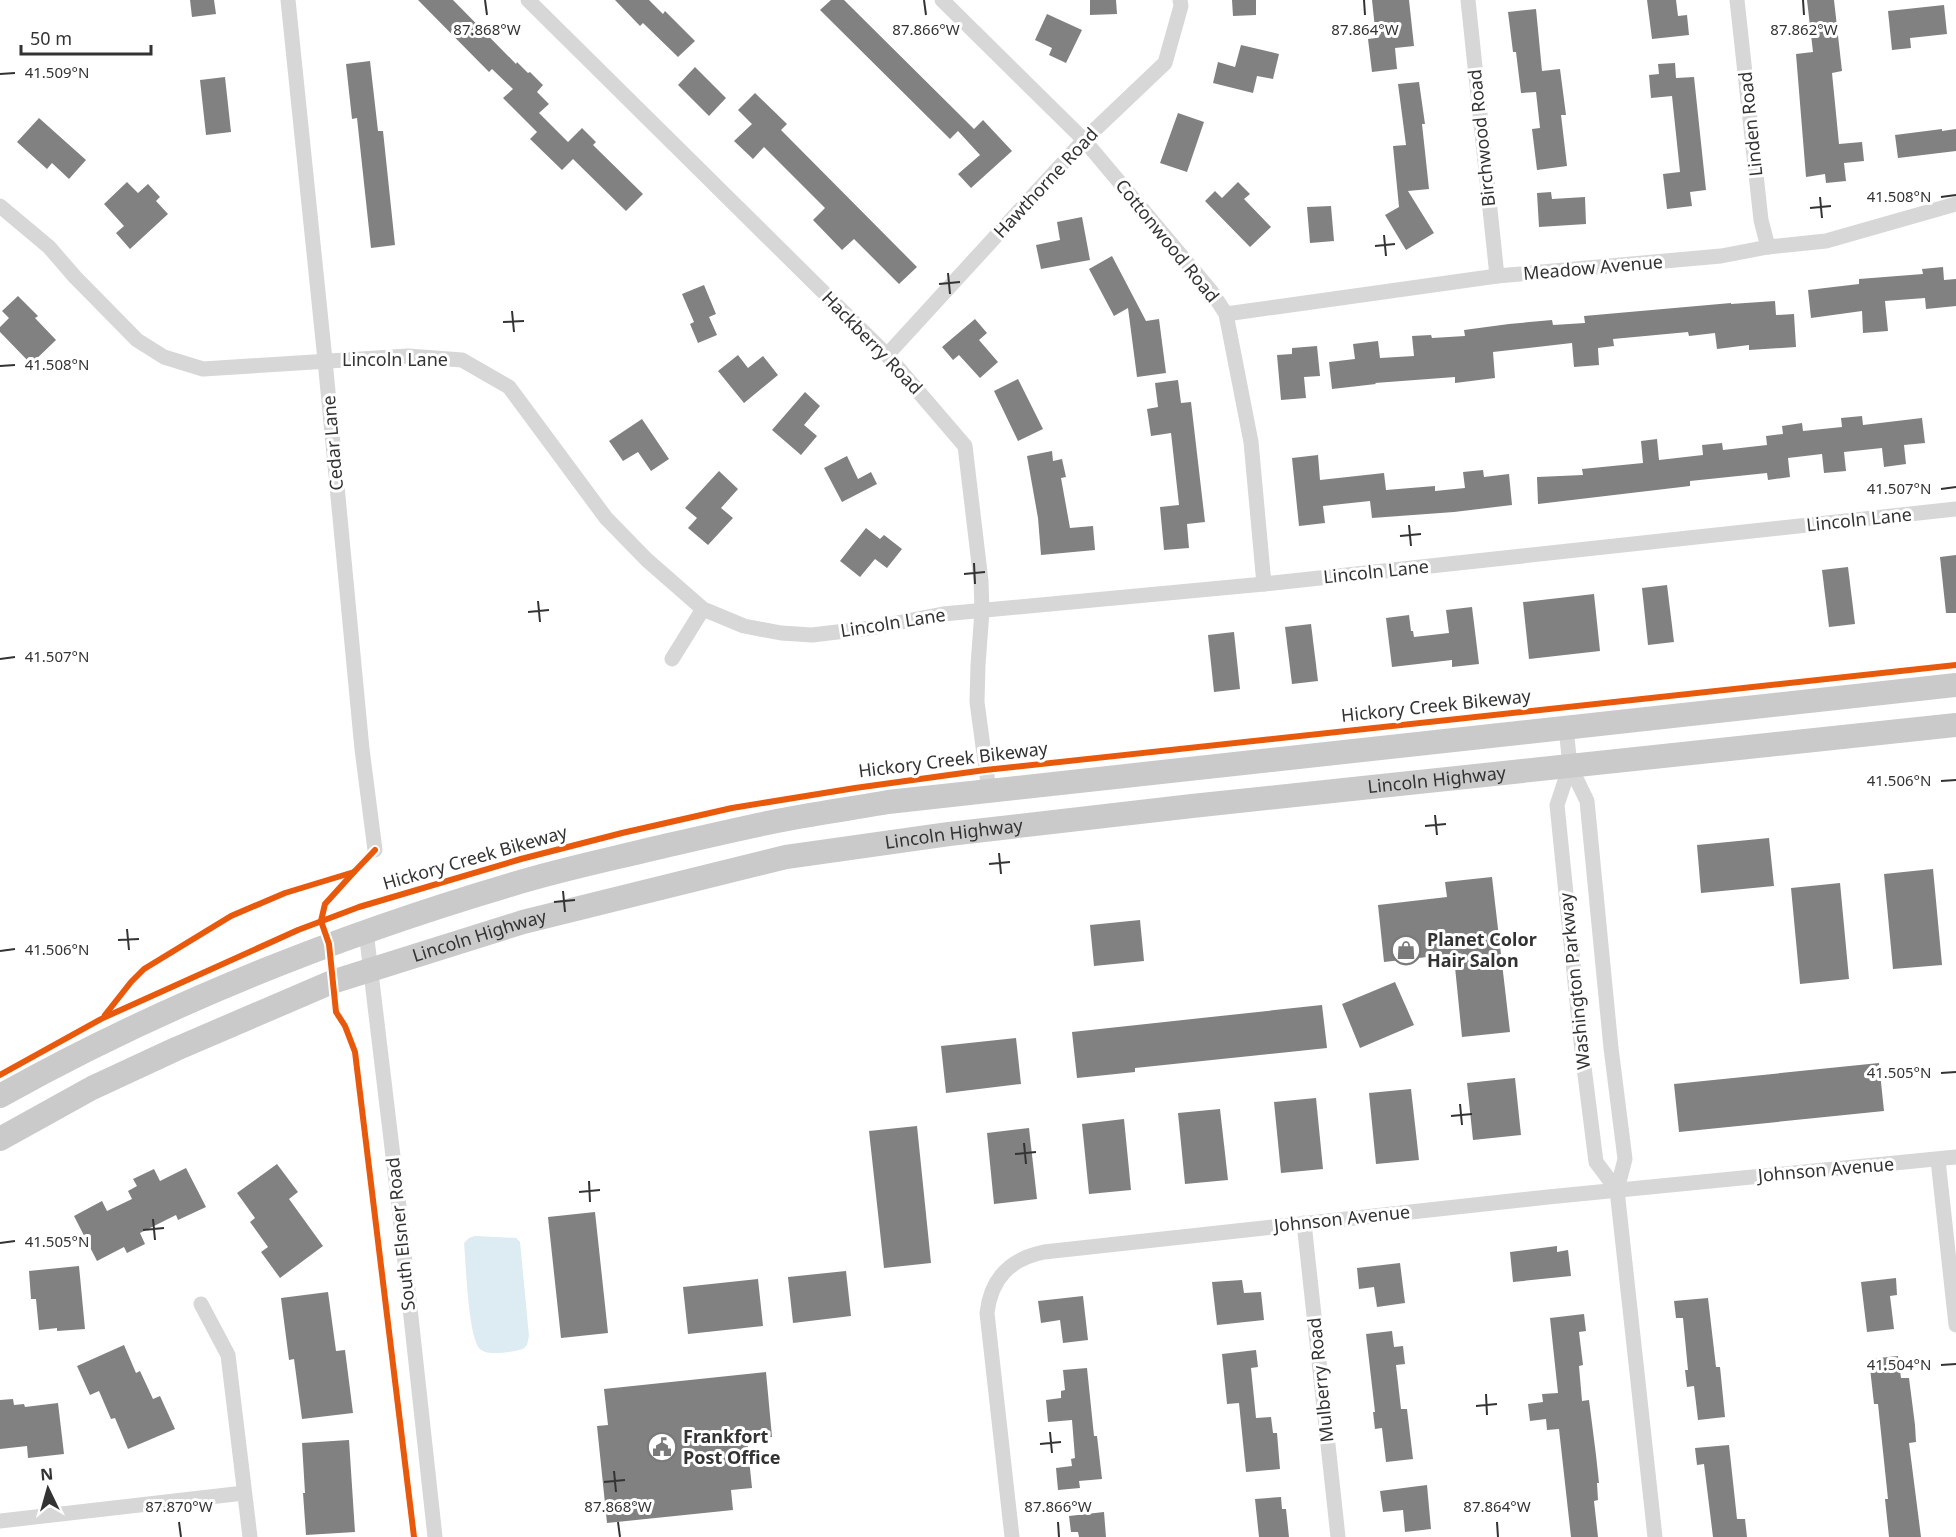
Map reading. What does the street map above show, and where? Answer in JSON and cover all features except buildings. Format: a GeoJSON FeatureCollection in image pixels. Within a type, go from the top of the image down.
{"type":"FeatureCollection","features":[{"type":"Feature","properties":{"kind":"main road","name":"Lincoln Highway"},"geometry":{"type":"LineString","coordinates":[[0,1095],[92,1048],[178,1008],[262,971],[366,932],[512,884],[583,865],[773,821],[888,802],[1956,685]]}},
{"type":"Feature","properties":{"kind":"main road","name":"Lincoln Highway"},"geometry":{"type":"LineString","coordinates":[[0,1139],[92,1088],[332,982],[523,922],[786,857],[1039,823],[1956,725]]}},
{"type":"Feature","properties":{"kind":"street","name":"Cedar Lane"},"geometry":{"type":"LineString","coordinates":[[288,0],[326,360],[361,738],[375,850]]}},
{"type":"Feature","properties":{"kind":"street","name":"Hackberry Road"},"geometry":{"type":"LineString","coordinates":[[528,0],[887,355],[965,446],[981,581],[982,611],[977,702],[988,791]]}},
{"type":"Feature","properties":{"kind":"street","name":"Cottonwood Road"},"geometry":{"type":"LineString","coordinates":[[942,0],[1084,140],[1211,291],[1226,314],[1251,442],[1264,584]]}},
{"type":"Feature","properties":{"kind":"street","name":"Hawthorne Road"},"geometry":{"type":"LineString","coordinates":[[887,355],[1084,140],[1166,63],[1181,6],[1180,0]]}},
{"type":"Feature","properties":{"kind":"street","name":"Birchwood Road"},"geometry":{"type":"LineString","coordinates":[[1468,0],[1497,276]]}},
{"type":"Feature","properties":{"kind":"street","name":"Linden Road"},"geometry":{"type":"LineString","coordinates":[[1737,0],[1761,220],[1768,247]]}},
{"type":"Feature","properties":{"kind":"street","name":"Meadow Avenue"},"geometry":{"type":"LineString","coordinates":[[1226,314],[1497,276],[1721,256],[1768,247],[1826,240],[1956,204]]}},
{"type":"Feature","properties":{"kind":"street","name":"Lincoln Lane"},"geometry":{"type":"LineString","coordinates":[[0,206],[49,247],[137,340],[164,357],[204,369],[408,356],[462,360],[509,387],[606,518],[647,560],[703,609],[744,626],[781,633],[812,635],[871,628],[943,614],[1264,584],[1956,509]]}},
{"type":"Feature","properties":{"kind":"street"},"geometry":{"type":"LineString","coordinates":[[672,659],[703,609]]}},
{"type":"Feature","properties":{"kind":"street","name":"Washington Parkway"},"geometry":{"type":"LineString","coordinates":[[1566,728],[1570,766],[1587,801],[1611,1048],[1625,1159],[1617,1190],[1655,1537]]}},
{"type":"Feature","properties":{"kind":"street","name":"Washington Parkway"},"geometry":{"type":"LineString","coordinates":[[1570,766],[1557,805],[1582,1051],[1596,1162],[1617,1190]]}},
{"type":"Feature","properties":{"kind":"street","name":"South Elsner Road"},"geometry":{"type":"LineString","coordinates":[[366,932],[435,1537]]}},
{"type":"Feature","properties":{"kind":"street","name":"Johnson Avenue"},"geometry":{"type":"LineString","coordinates":[[1012,1537],[988,1323],[989,1301],[994,1286],[1002,1274],[1029,1255],[1304,1223],[1956,1157]]}},
{"type":"Feature","properties":{"kind":"street"},"geometry":{"type":"LineString","coordinates":[[1938,1160],[1956,1325]]}},
{"type":"Feature","properties":{"kind":"street","name":"Mulberry Road"},"geometry":{"type":"LineString","coordinates":[[1304,1223],[1338,1537]]}},
{"type":"Feature","properties":{"kind":"street"},"geometry":{"type":"LineString","coordinates":[[201,1304],[228,1355],[250,1537]]}},
{"type":"Feature","properties":{"kind":"street"},"geometry":{"type":"LineString","coordinates":[[0,1521],[244,1493]]}},
{"type":"Feature","properties":{"kind":"shaded area"},"geometry":{"type":"Polygon","coordinates":[[[475,1236],[516,1238],[520,1242],[529,1336],[527,1345],[523,1349],[490,1353],[481,1350],[477,1344],[470,1317],[464,1243],[475,1236]]]}},
{"type":"Feature","properties":{"kind":"cycle path","name":"Hickory Creek Bikeway"},"geometry":{"type":"LineString","coordinates":[[0,1075],[103,1018],[298,930],[359,907],[521,859],[732,808],[985,770],[1956,665]]}},
{"type":"Feature","properties":{"kind":"cycle path"},"geometry":{"type":"LineString","coordinates":[[105,1015],[144,969],[231,916],[285,893],[354,872],[375,850]]}},
{"type":"Feature","properties":{"kind":"cycle path"},"geometry":{"type":"LineString","coordinates":[[354,872],[325,904],[321,921],[329,944],[336,1012],[345,1026],[355,1052],[414,1537]]}},
{"type":"Feature","properties":{"kind":"place","name":"Planet Color Hair Salon"},"geometry":{"type":"Point","coordinates":[1406,950]}},
{"type":"Feature","properties":{"kind":"place","name":"Frankfort Post Office"},"geometry":{"type":"Point","coordinates":[662,1447]}}]}
